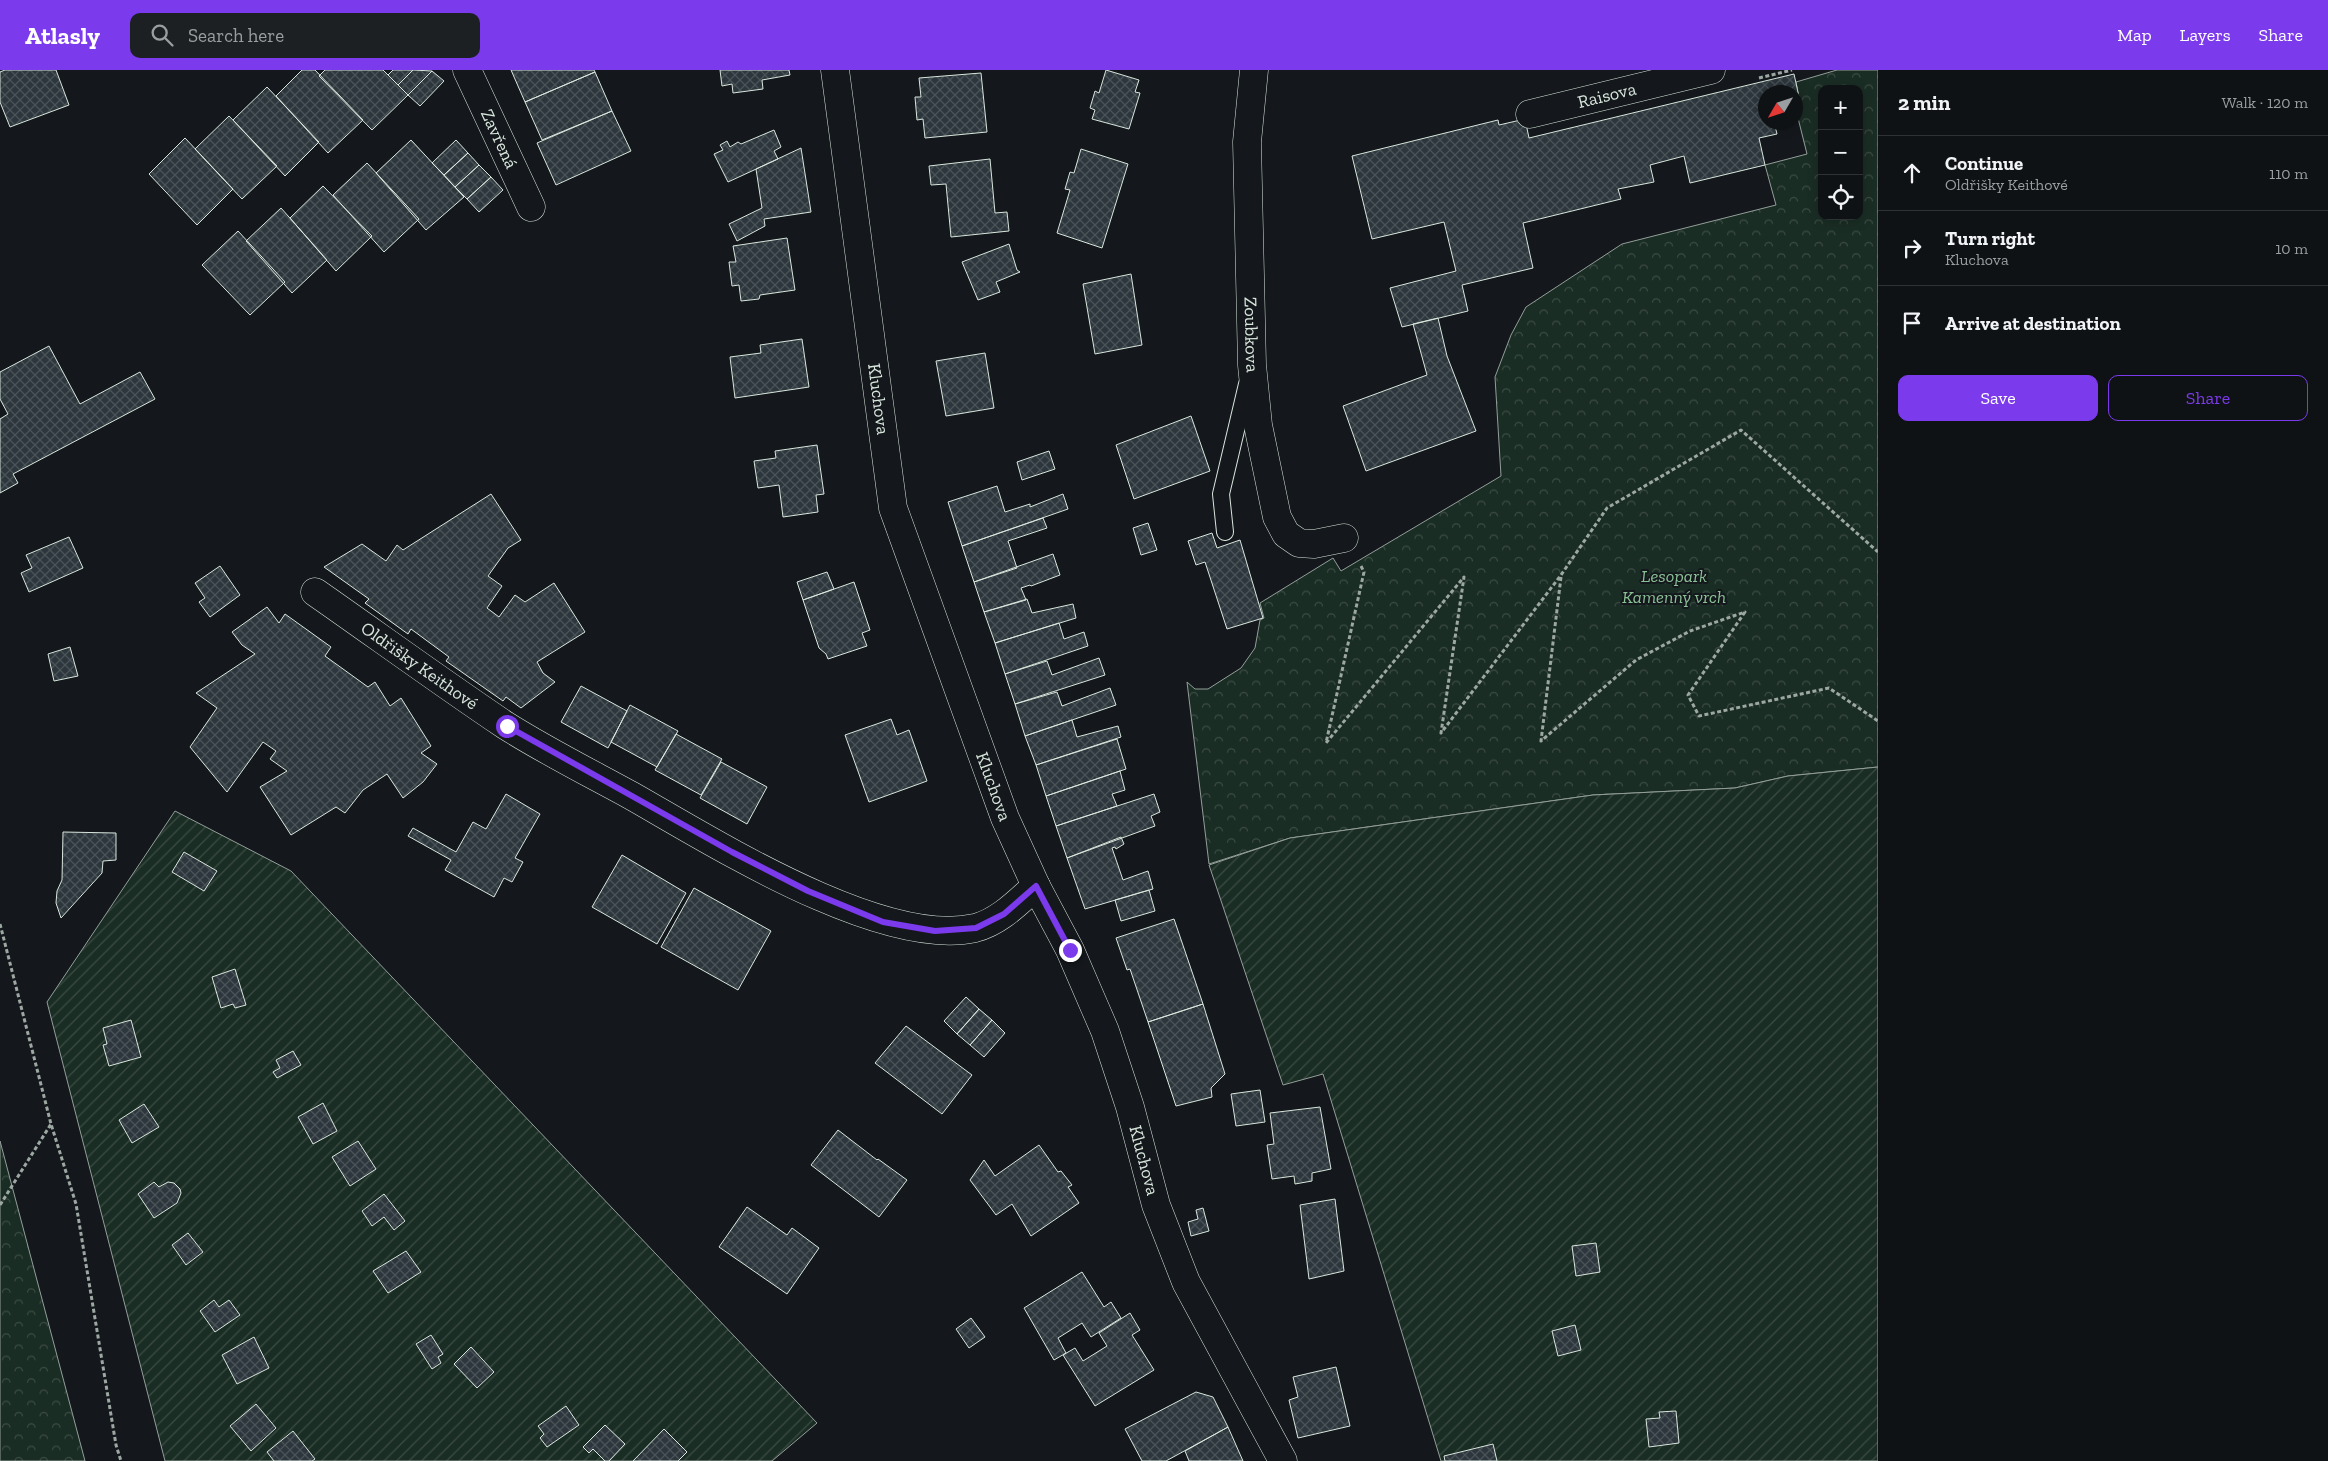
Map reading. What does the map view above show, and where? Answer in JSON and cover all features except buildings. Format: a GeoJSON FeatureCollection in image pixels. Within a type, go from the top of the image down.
{"type":"FeatureCollection","features":[{"type":"Feature","properties":{"kind":"street","name":"Zavřená"},"geometry":{"type":"LineString","coordinates":[[467,70],[531,207]]}},
{"type":"Feature","properties":{"kind":"street","name":"Kluchova"},"geometry":{"type":"LineString","coordinates":[[835,70],[894,508],[1005,818],[1036,886],[1070,950],[1105,1031],[1130,1107],[1156,1205],[1186,1282],[1283,1461]]}},
{"type":"Feature","properties":{"kind":"street","name":"Zoubkova"},"geometry":{"type":"LineString","coordinates":[[1254,70],[1247,142],[1252,365],[1258,425],[1277,517],[1286,534],[1299,543],[1314,544],[1344,538]]}},
{"type":"Feature","properties":{"kind":"street","name":"Raisova"},"geometry":{"type":"LineString","coordinates":[[1530,114],[1711,70]]}},
{"type":"Feature","properties":{"kind":"street","name":"Oldřišky Keithové"},"geometry":{"type":"LineString","coordinates":[[315,592],[507,726],[732,852],[808,891],[875,918],[935,931],[976,928],[1004,914],[1036,886]]}},
{"type":"Feature","properties":{"kind":"lane"},"geometry":{"type":"LineString","coordinates":[[1225,532],[1221,494],[1252,365]]}},
{"type":"Feature","properties":{"kind":"path"},"geometry":{"type":"LineString","coordinates":[[1759,78],[1792,70]]}},
{"type":"Feature","properties":{"kind":"path"},"geometry":{"type":"LineString","coordinates":[[1364,572],[1326,743],[1464,577],[1440,733],[1561,575],[1607,508],[1741,430],[1878,552]]}},
{"type":"Feature","properties":{"kind":"path"},"geometry":{"type":"LineString","coordinates":[[1561,575],[1541,741],[1636,660],[1690,631],[1745,612],[1688,695],[1699,716],[1829,688],[1878,721]]}},
{"type":"Feature","properties":{"kind":"path"},"geometry":{"type":"LineString","coordinates":[[0,924],[50,1124],[76,1204],[116,1445],[121,1461]]}},
{"type":"Feature","properties":{"kind":"path"},"geometry":{"type":"LineString","coordinates":[[0,1205],[50,1124]]}},
{"type":"Feature","properties":{"kind":"green space","name":"Lesopark Kamenný vrch"},"geometry":{"type":"Polygon","coordinates":[[[1837,70],[1878,70],[1878,767],[1788,776],[1735,788],[1593,795],[1290,838],[1209,864],[1187,682],[1195,689],[1208,689],[1241,668],[1255,648],[1260,620],[1264,618],[1260,603],[1333,558],[1341,571],[1501,476],[1495,377],[1511,335],[1526,307],[1622,244],[1776,205],[1765,165],[1807,154],[1801,130],[1803,130],[1803,85],[1797,85],[1796,82],[1837,70]]]}},
{"type":"Feature","properties":{"kind":"green space"},"geometry":{"type":"Polygon","coordinates":[[[1878,767],[1878,1461],[1441,1461],[1323,1074],[1283,1085],[1209,865],[1290,838],[1593,795],[1735,788],[1788,776],[1878,767]]]}},
{"type":"Feature","properties":{"kind":"green space"},"geometry":{"type":"Polygon","coordinates":[[[175,811],[291,871],[817,1423],[772,1461],[165,1461],[47,1002],[175,811]]]}},
{"type":"Feature","properties":{"kind":"green space"},"geometry":{"type":"Polygon","coordinates":[[[0,1141],[85,1461],[0,1461],[0,1141]]]}},
{"type":"Feature","properties":{"kind":"route"},"geometry":{"type":"LineString","coordinates":[[507,726],[732,852],[808,891],[883,922],[935,931],[976,928],[1004,914],[1036,886],[1070,950]]}}]}
